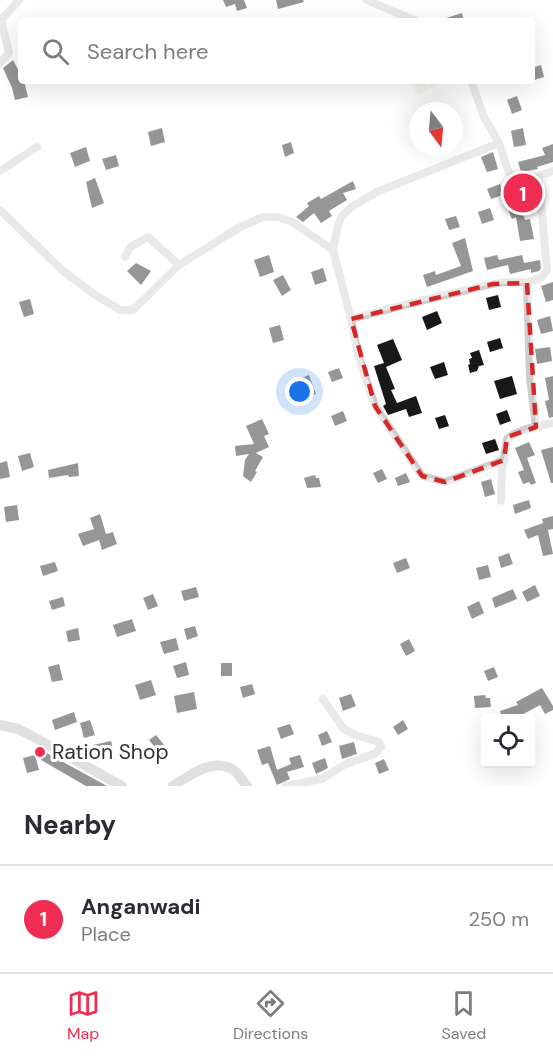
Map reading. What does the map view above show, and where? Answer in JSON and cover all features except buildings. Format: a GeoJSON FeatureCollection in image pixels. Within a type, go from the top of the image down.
{"type":"FeatureCollection","features":[{"type":"Feature","properties":{"kind":"main road"},"geometry":{"type":"LineString","coordinates":[[0,725],[18,729],[32,736],[122,786]]}},
{"type":"Feature","properties":{"kind":"main road"},"geometry":{"type":"LineString","coordinates":[[173,786],[195,772],[211,766],[222,766],[235,771],[247,786]]}},
{"type":"Feature","properties":{"kind":"street"},"geometry":{"type":"LineString","coordinates":[[0,63],[9,53],[0,19],[18,0]]}},
{"type":"Feature","properties":{"kind":"street"},"geometry":{"type":"LineString","coordinates":[[367,0],[409,18]]}},
{"type":"Feature","properties":{"kind":"street"},"geometry":{"type":"LineString","coordinates":[[472,84],[484,117],[499,143],[509,172],[517,178],[535,177],[553,171]]}},
{"type":"Feature","properties":{"kind":"street"},"geometry":{"type":"LineString","coordinates":[[499,143],[377,192],[351,207],[342,216],[338,225],[333,250],[358,354],[375,406],[423,476],[445,482],[504,460]]}},
{"type":"Feature","properties":{"kind":"street"},"geometry":{"type":"LineString","coordinates":[[0,171],[37,147]]}},
{"type":"Feature","properties":{"kind":"street"},"geometry":{"type":"LineString","coordinates":[[351,319],[492,284],[515,280],[527,283],[542,277],[547,270],[541,189],[535,177]]}},
{"type":"Feature","properties":{"kind":"street"},"geometry":{"type":"LineString","coordinates":[[0,210],[63,271],[120,310],[133,310],[179,264],[240,227],[263,216],[278,217],[292,222],[333,250]]}},
{"type":"Feature","properties":{"kind":"street"},"geometry":{"type":"LineString","coordinates":[[125,257],[130,247],[148,237],[179,264]]}},
{"type":"Feature","properties":{"kind":"street"},"geometry":{"type":"LineString","coordinates":[[527,283],[530,378],[536,427]]}},
{"type":"Feature","properties":{"kind":"street"},"geometry":{"type":"LineString","coordinates":[[501,501],[507,439],[510,436],[553,423]]}},
{"type":"Feature","properties":{"kind":"street"},"geometry":{"type":"LineString","coordinates":[[286,786],[322,779],[344,765],[376,753],[381,747],[379,742],[355,735],[343,728],[323,699]]}},
{"type":"Feature","properties":{"kind":"highlighted area"},"geometry":{"type":"Polygon","coordinates":[[[527,283],[536,427],[507,437],[504,460],[445,482],[422,476],[375,406],[351,319],[493,284],[527,283]]]}},
{"type":"Feature","properties":{"kind":"green space"},"geometry":{"type":"Polygon","coordinates":[[[412,84],[438,84],[418,95],[412,84]]]}},
{"type":"Feature","properties":{"kind":"place","name":"Anganwadi"},"geometry":{"type":"Point","coordinates":[523,193]}},
{"type":"Feature","properties":{"kind":"place","name":"Ration Shop"},"geometry":{"type":"Point","coordinates":[40,752]}}]}
